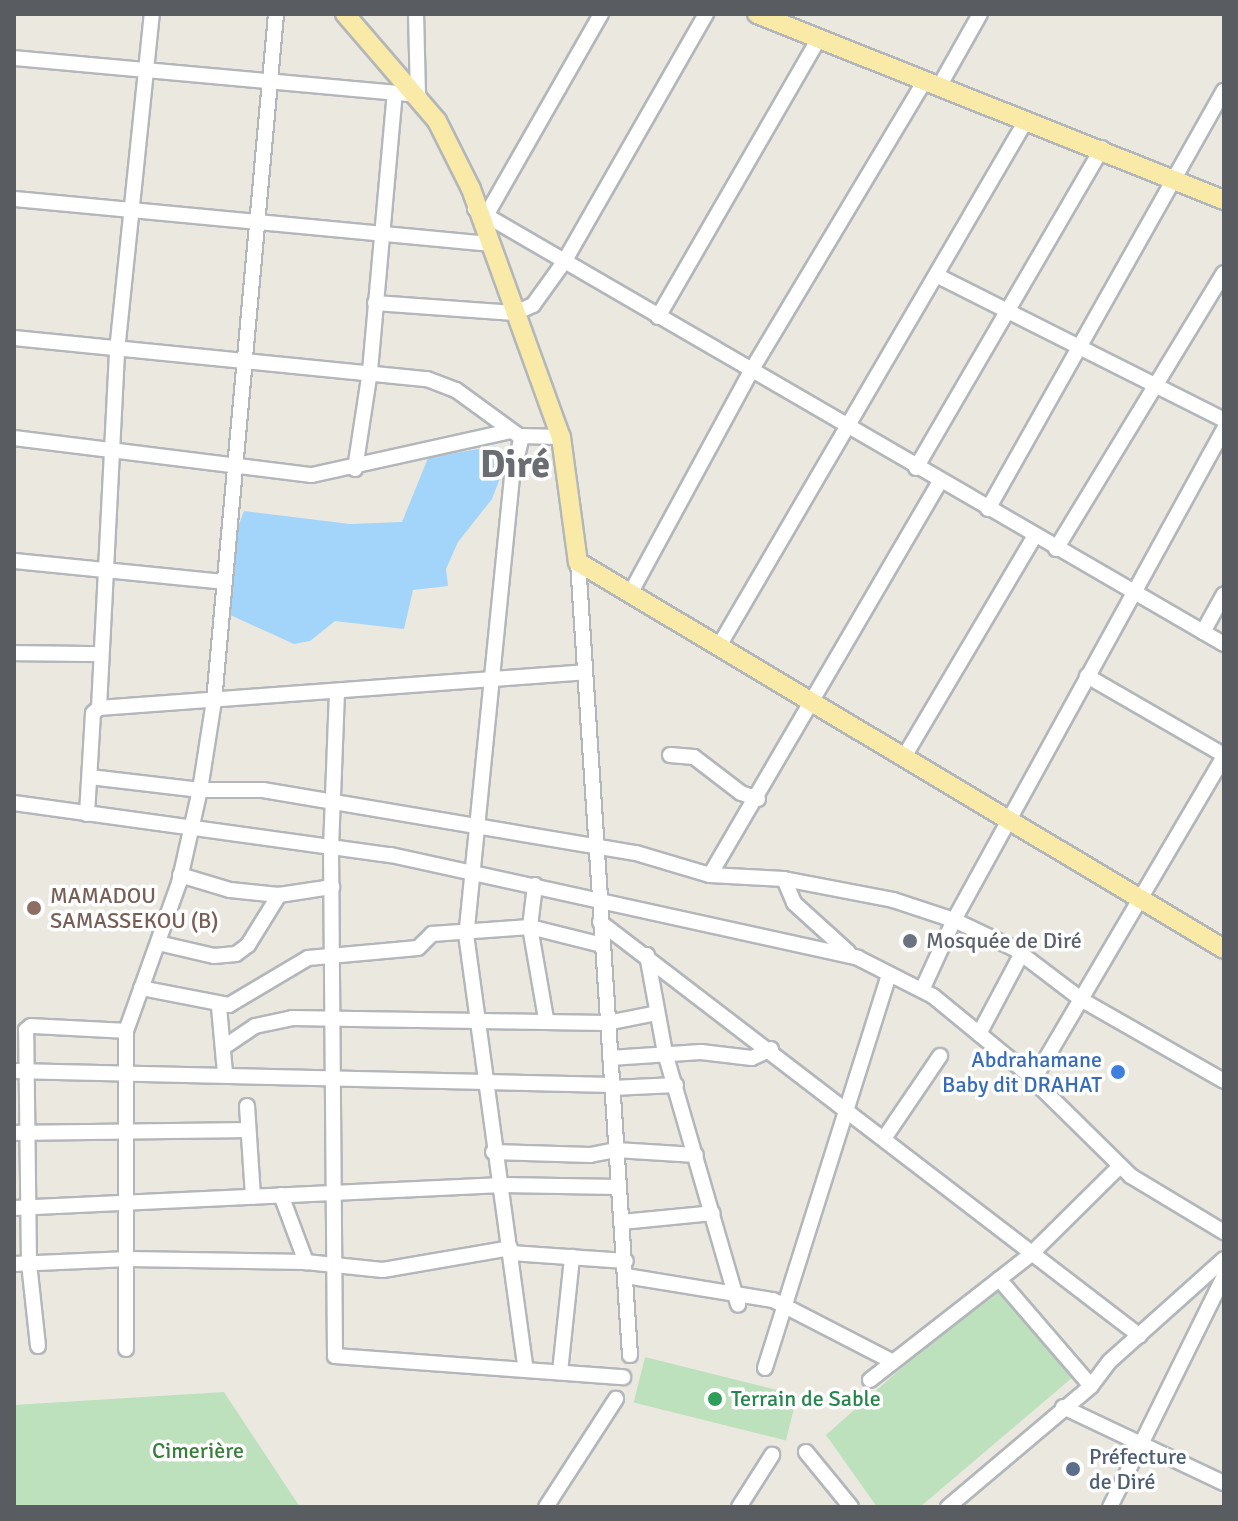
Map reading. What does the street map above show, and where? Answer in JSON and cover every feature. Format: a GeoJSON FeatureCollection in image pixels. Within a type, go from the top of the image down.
{"type":"FeatureCollection","features":[{"type":"Feature","properties":{"kind":"main road"},"geometry":{"type":"LineString","coordinates":[[345,14],[418,95],[455,154],[481,212],[561,437],[578,562],[1224,949]]}},
{"type":"Feature","properties":{"kind":"main road"},"geometry":{"type":"LineString","coordinates":[[757,14],[1102,148],[1224,200]]}},
{"type":"Feature","properties":{"kind":"street"},"geometry":{"type":"LineString","coordinates":[[99,708],[109,449],[152,14]]}},
{"type":"Feature","properties":{"kind":"street"},"geometry":{"type":"LineString","coordinates":[[126,1349],[129,1259],[126,1031],[180,875],[200,790],[214,701],[276,14]]}},
{"type":"Feature","properties":{"kind":"street"},"geometry":{"type":"LineString","coordinates":[[14,58],[418,95],[416,14]]}},
{"type":"Feature","properties":{"kind":"street"},"geometry":{"type":"LineString","coordinates":[[601,14],[481,212],[1034,537],[1224,644]]}},
{"type":"Feature","properties":{"kind":"street"},"geometry":{"type":"LineString","coordinates":[[375,303],[515,313],[544,293],[706,14]]}},
{"type":"Feature","properties":{"kind":"street"},"geometry":{"type":"LineString","coordinates":[[630,594],[751,371],[933,82],[980,14]]}},
{"type":"Feature","properties":{"kind":"street"},"geometry":{"type":"LineString","coordinates":[[658,317],[819,38]]}},
{"type":"Feature","properties":{"kind":"street"},"geometry":{"type":"LineString","coordinates":[[988,509],[1077,346],[1224,91]]}},
{"type":"Feature","properties":{"kind":"street"},"geometry":{"type":"LineString","coordinates":[[355,469],[370,371],[395,93]]}},
{"type":"Feature","properties":{"kind":"street"},"geometry":{"type":"LineString","coordinates":[[719,646],[1027,119]]}},
{"type":"Feature","properties":{"kind":"street"},"geometry":{"type":"LineString","coordinates":[[916,468],[1102,148]]}},
{"type":"Feature","properties":{"kind":"street"},"geometry":{"type":"LineString","coordinates":[[14,199],[490,244]]}},
{"type":"Feature","properties":{"kind":"street"},"geometry":{"type":"LineString","coordinates":[[1056,549],[1224,273]]}},
{"type":"Feature","properties":{"kind":"street"},"geometry":{"type":"LineString","coordinates":[[938,276],[1224,420]]}},
{"type":"Feature","properties":{"kind":"street"},"geometry":{"type":"LineString","coordinates":[[14,338],[117,351],[370,371],[442,383],[516,434]]}},
{"type":"Feature","properties":{"kind":"street"},"geometry":{"type":"LineString","coordinates":[[922,990],[954,920],[1224,429]]}},
{"type":"Feature","properties":{"kind":"street"},"geometry":{"type":"LineString","coordinates":[[516,434],[466,934],[474,1019],[493,1152],[502,1185],[526,1370]]}},
{"type":"Feature","properties":{"kind":"street"},"geometry":{"type":"LineString","coordinates":[[14,438],[312,475],[355,469],[516,434],[561,437]]}},
{"type":"Feature","properties":{"kind":"street"},"geometry":{"type":"LineString","coordinates":[[710,875],[758,799],[940,482]]}},
{"type":"Feature","properties":{"kind":"street"},"geometry":{"type":"LineString","coordinates":[[904,757],[1034,537]]}},
{"type":"Feature","properties":{"kind":"street"},"geometry":{"type":"LineString","coordinates":[[14,561],[224,582]]}},
{"type":"Feature","properties":{"kind":"street"},"geometry":{"type":"LineString","coordinates":[[578,562],[599,847],[597,898],[626,1261],[630,1355]]}},
{"type":"Feature","properties":{"kind":"street"},"geometry":{"type":"LineString","coordinates":[[1203,632],[1224,594]]}},
{"type":"Feature","properties":{"kind":"street"},"geometry":{"type":"LineString","coordinates":[[14,653],[101,654]]}},
{"type":"Feature","properties":{"kind":"street"},"geometry":{"type":"LineString","coordinates":[[87,814],[93,713],[99,708],[585,672]]}},
{"type":"Feature","properties":{"kind":"street"},"geometry":{"type":"LineString","coordinates":[[1034,1079],[1142,901],[1224,755],[1087,676]]}},
{"type":"Feature","properties":{"kind":"street"},"geometry":{"type":"LineString","coordinates":[[337,692],[331,847],[335,1356],[623,1377]]}},
{"type":"Feature","properties":{"kind":"street"},"geometry":{"type":"LineString","coordinates":[[670,755],[694,757],[741,793],[758,799]]}},
{"type":"Feature","properties":{"kind":"street"},"geometry":{"type":"LineString","coordinates":[[90,777],[200,790],[263,790],[599,847],[710,875],[784,879],[893,900],[954,920],[1022,953],[1082,1000],[1224,1081]]}},
{"type":"Feature","properties":{"kind":"street"},"geometry":{"type":"LineString","coordinates":[[14,803],[331,847],[473,872],[858,958]]}},
{"type":"Feature","properties":{"kind":"street"},"geometry":{"type":"LineString","coordinates":[[180,875],[230,890],[279,895],[332,887]]}},
{"type":"Feature","properties":{"kind":"street"},"geometry":{"type":"LineString","coordinates":[[784,879],[794,903],[815,925],[858,958],[922,990],[1034,1079],[1120,1166],[1224,1232]]}},
{"type":"Feature","properties":{"kind":"street"},"geometry":{"type":"LineString","coordinates":[[535,885],[530,927],[546,1019]]}},
{"type":"Feature","properties":{"kind":"street"},"geometry":{"type":"LineString","coordinates":[[158,943],[214,956],[236,954],[248,945],[279,895]]}},
{"type":"Feature","properties":{"kind":"street"},"geometry":{"type":"LineString","coordinates":[[600,922],[771,1049],[1140,1336]]}},
{"type":"Feature","properties":{"kind":"street"},"geometry":{"type":"LineString","coordinates":[[141,988],[219,1007],[308,958],[333,952],[418,948],[432,934],[466,934],[530,927],[602,945]]}},
{"type":"Feature","properties":{"kind":"street"},"geometry":{"type":"LineString","coordinates":[[979,1034],[1022,953]]}},
{"type":"Feature","properties":{"kind":"street"},"geometry":{"type":"LineString","coordinates":[[647,955],[665,1053],[736,1298]]}},
{"type":"Feature","properties":{"kind":"street"},"geometry":{"type":"LineString","coordinates":[[765,1368],[889,974]]}},
{"type":"Feature","properties":{"kind":"street"},"geometry":{"type":"LineString","coordinates":[[219,1007],[225,1073]]}},
{"type":"Feature","properties":{"kind":"street"},"geometry":{"type":"LineString","coordinates":[[224,1047],[255,1026],[292,1018],[420,1023],[546,1019],[607,1023],[657,1013]]}},
{"type":"Feature","properties":{"kind":"street"},"geometry":{"type":"LineString","coordinates":[[38,1346],[22,1264],[31,1207],[19,1071],[26,1030],[31,1026],[126,1031]]}},
{"type":"Feature","properties":{"kind":"street"},"geometry":{"type":"LineString","coordinates":[[610,1058],[665,1053],[752,1058],[771,1049]]}},
{"type":"Feature","properties":{"kind":"street"},"geometry":{"type":"LineString","coordinates":[[885,1137],[940,1056]]}},
{"type":"Feature","properties":{"kind":"street"},"geometry":{"type":"LineString","coordinates":[[19,1071],[676,1085]]}},
{"type":"Feature","properties":{"kind":"street"},"geometry":{"type":"LineString","coordinates":[[247,1106],[253,1197]]}},
{"type":"Feature","properties":{"kind":"street"},"geometry":{"type":"LineString","coordinates":[[22,1132],[247,1130]]}},
{"type":"Feature","properties":{"kind":"street"},"geometry":{"type":"LineString","coordinates":[[493,1152],[590,1155],[616,1150],[696,1155]]}},
{"type":"Feature","properties":{"kind":"street"},"geometry":{"type":"LineString","coordinates":[[870,1380],[889,1360],[1031,1254],[1120,1166]]}},
{"type":"Feature","properties":{"kind":"street"},"geometry":{"type":"LineString","coordinates":[[14,1208],[502,1185],[619,1187]]}},
{"type":"Feature","properties":{"kind":"street"},"geometry":{"type":"LineString","coordinates":[[281,1195],[306,1262]]}},
{"type":"Feature","properties":{"kind":"street"},"geometry":{"type":"LineString","coordinates":[[622,1222],[713,1213]]}},
{"type":"Feature","properties":{"kind":"street"},"geometry":{"type":"LineString","coordinates":[[22,1264],[129,1259],[306,1262],[407,1269],[510,1250],[626,1261]]}},
{"type":"Feature","properties":{"kind":"street"},"geometry":{"type":"LineString","coordinates":[[560,1372],[572,1257]]}},
{"type":"Feature","properties":{"kind":"street"},"geometry":{"type":"LineString","coordinates":[[948,1507],[1091,1386],[1224,1259]]}},
{"type":"Feature","properties":{"kind":"street"},"geometry":{"type":"LineString","coordinates":[[626,1276],[784,1308],[889,1360]]}},
{"type":"Feature","properties":{"kind":"street"},"geometry":{"type":"LineString","coordinates":[[1110,1507],[1145,1442],[1224,1276]]}},
{"type":"Feature","properties":{"kind":"street"},"geometry":{"type":"LineString","coordinates":[[999,1279],[1091,1386]]}},
{"type":"Feature","properties":{"kind":"street"},"geometry":{"type":"LineString","coordinates":[[546,1507],[616,1399]]}},
{"type":"Feature","properties":{"kind":"street"},"geometry":{"type":"LineString","coordinates":[[1063,1407],[1145,1442],[1224,1483]]}},
{"type":"Feature","properties":{"kind":"street"},"geometry":{"type":"LineString","coordinates":[[806,1452],[851,1507]]}},
{"type":"Feature","properties":{"kind":"street"},"geometry":{"type":"LineString","coordinates":[[739,1507],[772,1455]]}},
{"type":"Feature","properties":{"kind":"green space"},"geometry":{"type":"Polygon","coordinates":[[[996,1284],[1073,1377],[920,1507],[877,1507],[826,1435],[996,1284]]]}},
{"type":"Feature","properties":{"kind":"green space","name":"Terrain de Sable"},"geometry":{"type":"Polygon","coordinates":[[[645,1357],[797,1395],[786,1441],[634,1403],[645,1357]]]}},
{"type":"Feature","properties":{"kind":"green space","name":"Cimerière"},"geometry":{"type":"Polygon","coordinates":[[[224,1392],[300,1507],[14,1507],[14,1405],[224,1392]]]}},
{"type":"Feature","properties":{"kind":"water"},"geometry":{"type":"Polygon","coordinates":[[[495,446],[507,460],[492,499],[458,542],[446,569],[448,586],[413,590],[404,629],[335,621],[310,641],[294,644],[228,614],[236,532],[244,511],[350,524],[402,522],[428,458],[495,446]]]}},
{"type":"Feature","properties":{"kind":"place","name":"MAMADOU SAMASSEKOU (B)"},"geometry":{"type":"Point","coordinates":[34,908]}},
{"type":"Feature","properties":{"kind":"place","name":"Mosquée de Diré"},"geometry":{"type":"Point","coordinates":[910,941]}},
{"type":"Feature","properties":{"kind":"place","name":"Abdrahamane Baby dit DRAHAT"},"geometry":{"type":"Point","coordinates":[1118,1072]}},
{"type":"Feature","properties":{"kind":"place","name":"Terrain de Sable"},"geometry":{"type":"Point","coordinates":[715,1399]}},
{"type":"Feature","properties":{"kind":"place","name":"Préfecture de Diré"},"geometry":{"type":"Point","coordinates":[1073,1469]}},
{"type":"Feature","properties":{"kind":"district","name":"Diré"},"geometry":{"type":"Point","coordinates":[515,465]}}]}
